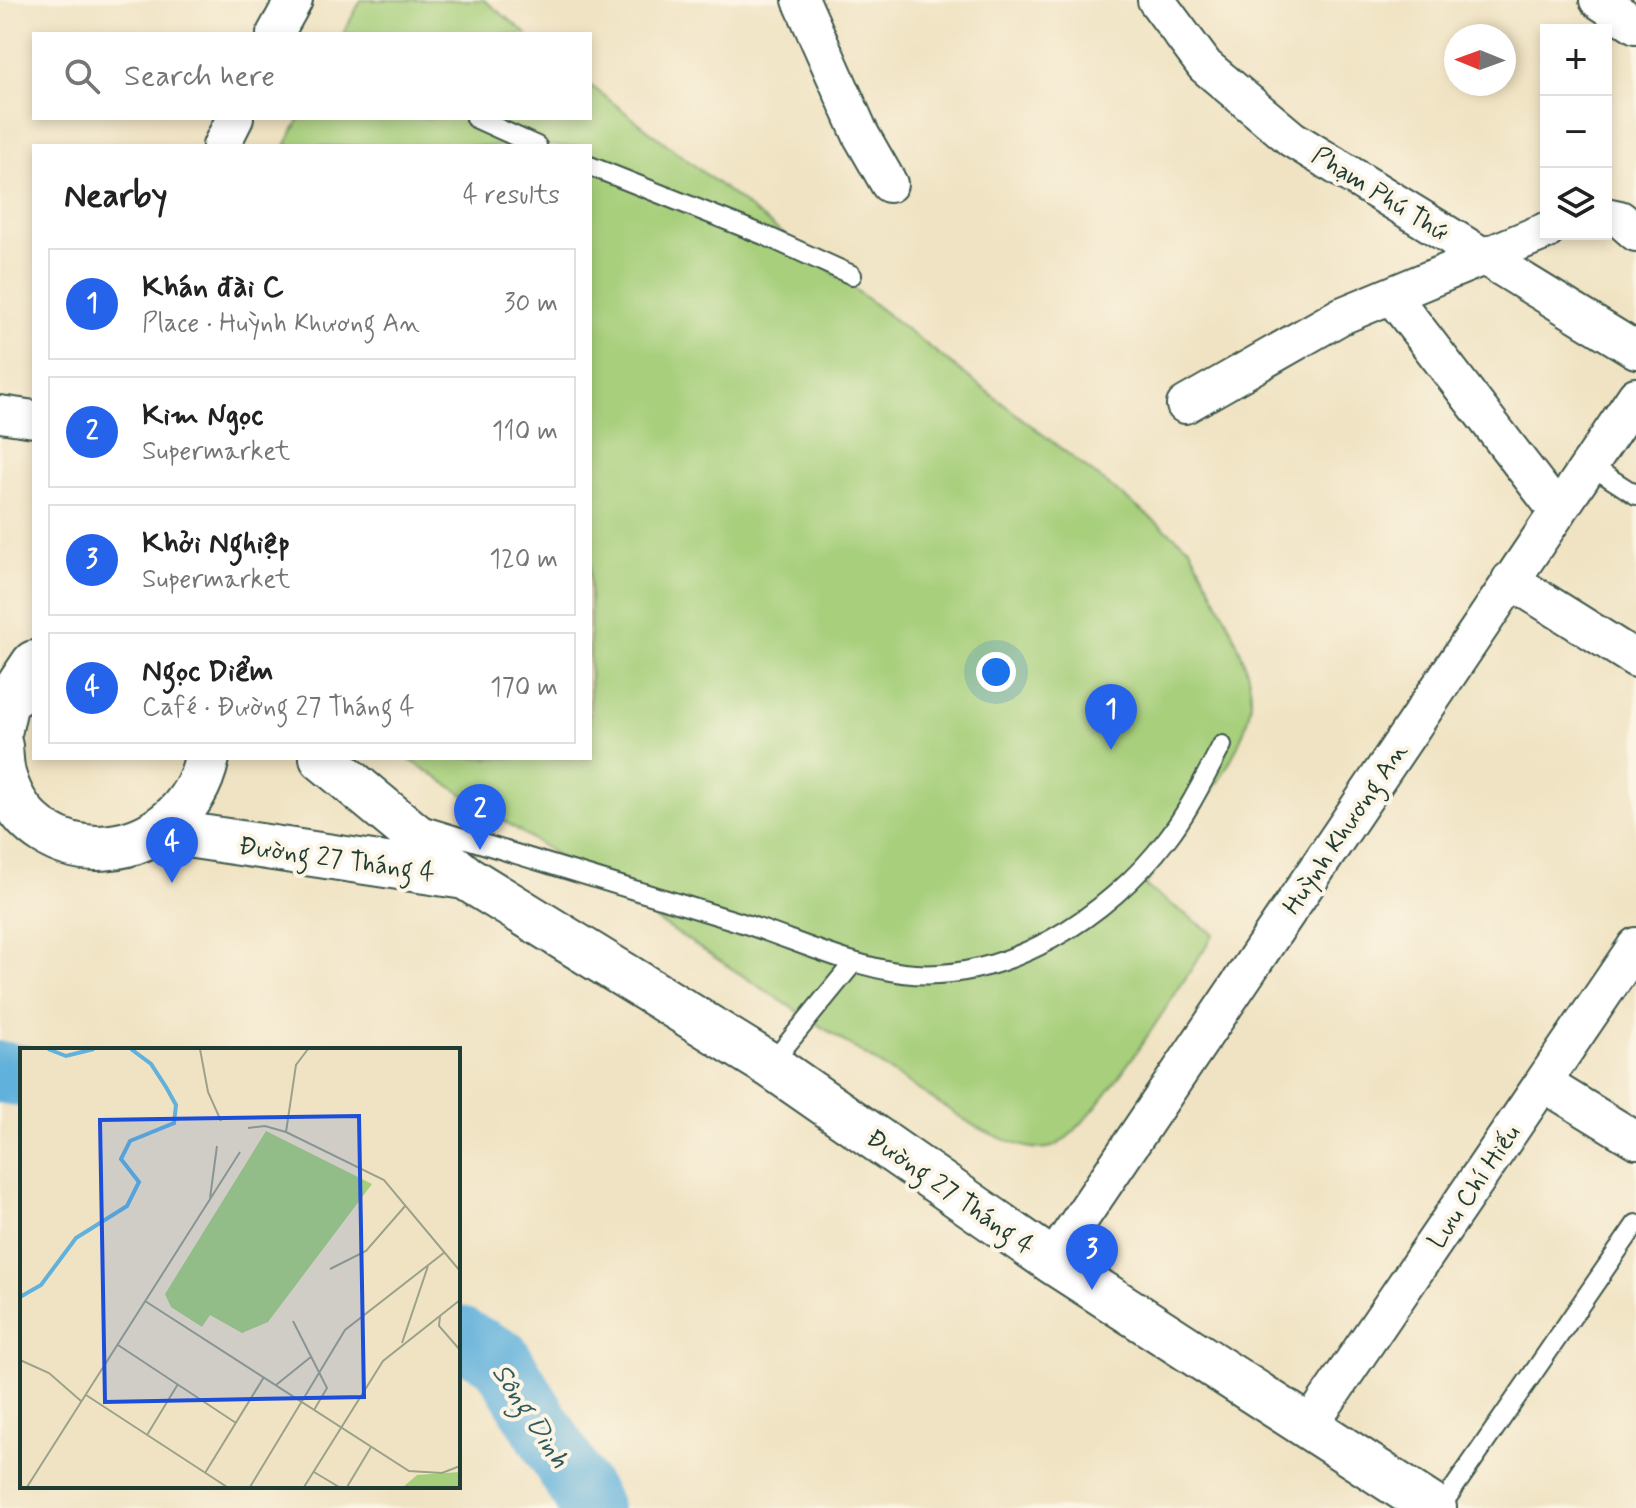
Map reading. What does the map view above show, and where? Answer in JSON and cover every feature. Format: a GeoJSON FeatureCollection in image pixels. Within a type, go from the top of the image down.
{"type":"FeatureCollection","features":[{"type":"Feature","properties":{"kind":"street"},"geometry":{"type":"LineString","coordinates":[[801,0],[861,135],[889,184]]}},
{"type":"Feature","properties":{"kind":"street","name":"Phạm Phú Thứ"},"geometry":{"type":"LineString","coordinates":[[1156,0],[1205,66],[1292,139],[1636,350]]}},
{"type":"Feature","properties":{"kind":"street"},"geometry":{"type":"LineString","coordinates":[[1598,0],[1636,25]]}},
{"type":"Feature","properties":{"kind":"street"},"geometry":{"type":"LineString","coordinates":[[222,144],[234,120]]}},
{"type":"Feature","properties":{"kind":"street"},"geometry":{"type":"LineString","coordinates":[[1612,217],[1620,219],[1636,233]]}},
{"type":"Feature","properties":{"kind":"street"},"geometry":{"type":"LineString","coordinates":[[1185,405],[1341,316],[1540,234]]}},
{"type":"Feature","properties":{"kind":"street"},"geometry":{"type":"LineString","coordinates":[[1392,296],[1558,512]]}},
{"type":"Feature","properties":{"kind":"street","name":"Huỳnh Khương An"},"geometry":{"type":"LineString","coordinates":[[1052,1261],[1636,396]]}},
{"type":"Feature","properties":{"kind":"street"},"geometry":{"type":"LineString","coordinates":[[0,414],[32,419]]}},
{"type":"Feature","properties":{"kind":"street"},"geometry":{"type":"LineString","coordinates":[[1510,580],[1636,659]]}},
{"type":"Feature","properties":{"kind":"street"},"geometry":{"type":"LineString","coordinates":[[0,729],[5,706],[32,666]]}},
{"type":"Feature","properties":{"kind":"street"},"geometry":{"type":"LineString","coordinates":[[0,746],[8,808],[69,843],[99,849],[137,843],[161,831],[187,807],[200,785],[206,760]]}},
{"type":"Feature","properties":{"kind":"street","name":"Đường 27 Tháng 4"},"geometry":{"type":"LineString","coordinates":[[324,760],[465,877],[770,1065],[1052,1261],[1434,1508]]}},
{"type":"Feature","properties":{"kind":"street","name":"Đường 27 Tháng 4"},"geometry":{"type":"LineString","coordinates":[[161,831],[465,877]]}},
{"type":"Feature","properties":{"kind":"street","name":"Lưu Chí Hiếu"},"geometry":{"type":"LineString","coordinates":[[1310,1425],[1636,946]]}},
{"type":"Feature","properties":{"kind":"street"},"geometry":{"type":"LineString","coordinates":[[1543,1083],[1636,1140]]}},
{"type":"Feature","properties":{"kind":"lane"},"geometry":{"type":"LineString","coordinates":[[479,120],[523,144]]}},
{"type":"Feature","properties":{"kind":"lane"},"geometry":{"type":"LineString","coordinates":[[592,167],[766,236],[852,275]]}},
{"type":"Feature","properties":{"kind":"lane"},"geometry":{"type":"LineString","coordinates":[[1591,466],[1636,495]]}},
{"type":"Feature","properties":{"kind":"lane"},"geometry":{"type":"LineString","coordinates":[[390,816],[746,925],[854,962],[904,973],[950,973],[991,964],[1065,931],[1140,872],[1175,826],[1222,745]]}},
{"type":"Feature","properties":{"kind":"lane"},"geometry":{"type":"LineString","coordinates":[[770,1065],[854,962]]}},
{"type":"Feature","properties":{"kind":"lane"},"geometry":{"type":"LineString","coordinates":[[1440,1508],[1636,1224]]}},
{"type":"Feature","properties":{"kind":"green space"},"geometry":{"type":"Polygon","coordinates":[[[361,0],[484,0],[524,32],[344,32],[361,0]]]}},
{"type":"Feature","properties":{"kind":"green space"},"geometry":{"type":"Polygon","coordinates":[[[592,87],[1190,548],[1238,644],[1250,684],[1251,701],[1247,723],[1224,772],[1145,886],[1214,934],[1113,1085],[1069,1136],[1043,1149],[1023,1146],[976,1127],[410,760],[592,760],[592,144],[286,144],[299,120],[592,120],[592,87]]]}},
{"type":"Feature","properties":{"kind":"waterway","name":"Sông Dinh"},"geometry":{"type":"LineString","coordinates":[[0,1072],[20,1076]]}},
{"type":"Feature","properties":{"kind":"waterway","name":"Sông Dinh"},"geometry":{"type":"LineString","coordinates":[[460,1338],[501,1359],[591,1508]]}},
{"type":"Feature","properties":{"kind":"place","name":"Khán đài C"},"geometry":{"type":"Point","coordinates":[1111,750]}},
{"type":"Feature","properties":{"kind":"place","name":"Kim Ngọc"},"geometry":{"type":"Point","coordinates":[480,850]}},
{"type":"Feature","properties":{"kind":"place","name":"Ngọc Diểm"},"geometry":{"type":"Point","coordinates":[172,883]}},
{"type":"Feature","properties":{"kind":"place","name":"Khởi Nghiệp"},"geometry":{"type":"Point","coordinates":[1092,1290]}}]}
